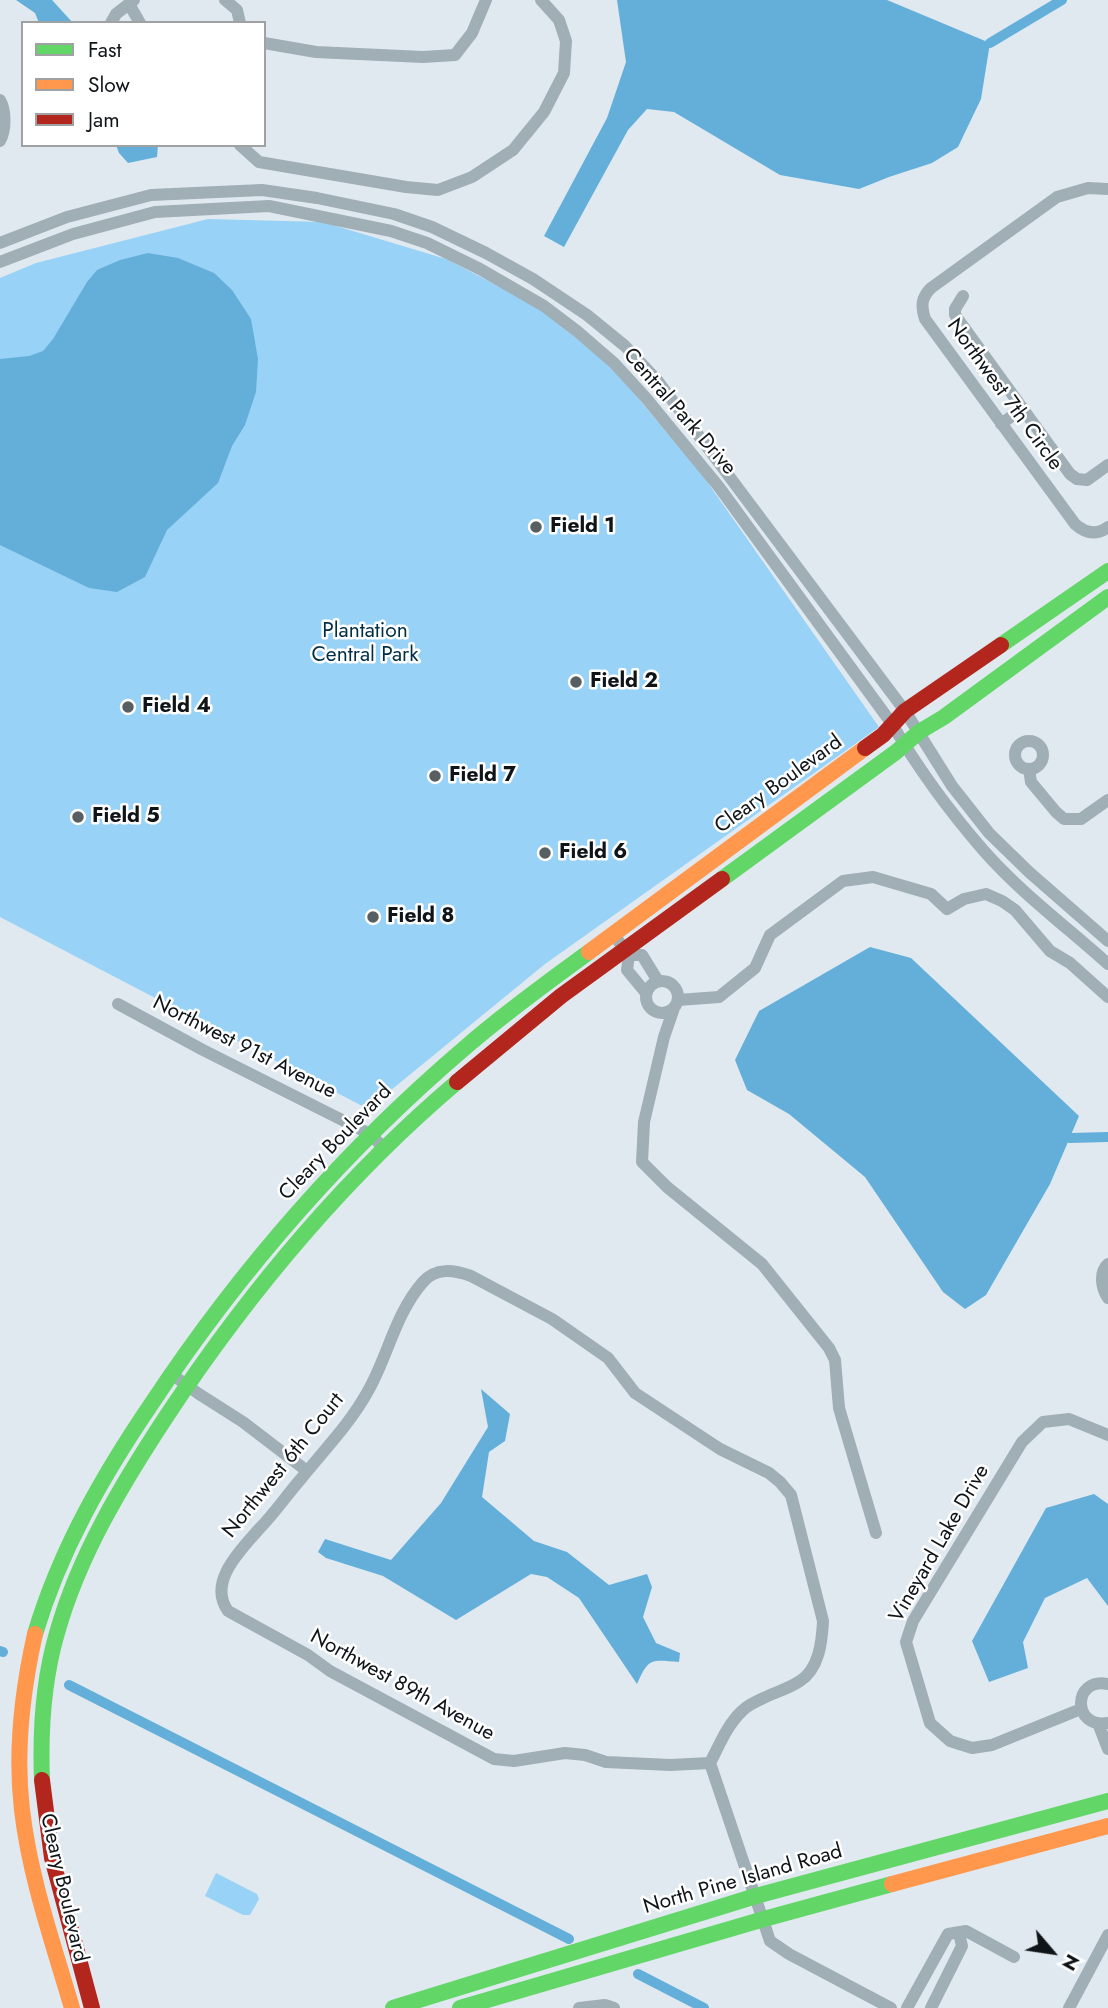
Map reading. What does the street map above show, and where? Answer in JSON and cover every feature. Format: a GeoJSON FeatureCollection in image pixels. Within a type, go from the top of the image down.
{"type":"FeatureCollection","features":[{"type":"Feature","properties":{"kind":"street"},"geometry":{"type":"LineString","coordinates":[[225,0],[237,10],[240,21]]}},
{"type":"Feature","properties":{"kind":"street"},"geometry":{"type":"LineString","coordinates":[[266,43],[316,52],[423,57],[455,55],[472,33],[486,0]]}},
{"type":"Feature","properties":{"kind":"street"},"geometry":{"type":"LineString","coordinates":[[242,147],[259,162],[407,187],[438,190],[472,177],[513,150],[544,111],[564,73],[566,41],[559,20],[541,0]]}},
{"type":"Feature","properties":{"kind":"street"},"geometry":{"type":"LineString","coordinates":[[112,21],[116,14],[131,2],[139,21]]}},
{"type":"Feature","properties":{"kind":"street"},"geometry":{"type":"LineString","coordinates":[[0,100],[4,107],[3,136],[0,141]]}},
{"type":"Feature","properties":{"kind":"street","name":"Northwest 7th Circle"},"geometry":{"type":"LineString","coordinates":[[1108,189],[1088,188],[1057,197],[931,288],[923,299],[925,319],[1075,524],[1096,533],[1108,527]]}},
{"type":"Feature","properties":{"kind":"street","name":"Central Park Drive"},"geometry":{"type":"LineString","coordinates":[[0,243],[67,217],[151,195],[261,190],[394,214],[432,227],[533,279],[587,315],[625,345],[657,380],[905,711],[952,786],[989,833],[1108,941]]}},
{"type":"Feature","properties":{"kind":"street","name":"Central Park Drive"},"geometry":{"type":"LineString","coordinates":[[0,262],[73,234],[155,212],[269,206],[391,231],[428,243],[480,268],[535,300],[614,363],[646,398],[719,486],[985,852],[1108,964]]}},
{"type":"Feature","properties":{"kind":"street"},"geometry":{"type":"LineString","coordinates":[[963,296],[955,309],[956,315],[1070,474],[1077,479],[1087,480],[1108,464]]}},
{"type":"Feature","properties":{"kind":"street"},"geometry":{"type":"LineString","coordinates":[[1001,424],[1023,408]]}},
{"type":"Feature","properties":{"kind":"street","name":"Cleary Boulevard"},"geometry":{"type":"LineString","coordinates":[[72,2008],[35,1881],[24,1824],[19,1744],[27,1667],[48,1591],[68,1544],[118,1453],[170,1373],[286,1225],[370,1134],[480,1035],[541,986],[883,735],[905,711],[1108,571]]}},
{"type":"Feature","properties":{"kind":"street","name":"Cleary Boulevard"},"geometry":{"type":"LineString","coordinates":[[92,2008],[52,1861],[45,1824],[40,1746],[48,1668],[69,1593],[84,1558],[121,1489],[217,1343],[289,1252],[335,1200],[438,1098],[495,1048],[904,744],[1108,597]]}},
{"type":"Feature","properties":{"kind":"street"},"geometry":{"type":"LineString","coordinates":[[1029,769],[1031,782],[1064,819],[1081,819],[1108,800]]}},
{"type":"Feature","properties":{"kind":"street"},"geometry":{"type":"LineString","coordinates":[[655,1011],[665,1013],[676,1004],[719,997],[755,968],[770,935],[843,881],[873,877],[931,894],[947,909],[964,899],[986,894],[1002,901],[1015,910],[1050,951],[1070,963],[1108,998]]}},
{"type":"Feature","properties":{"kind":"street"},"geometry":{"type":"LineString","coordinates":[[613,934],[627,952],[642,956],[658,981]]}},
{"type":"Feature","properties":{"kind":"street"},"geometry":{"type":"LineString","coordinates":[[627,952],[627,970],[646,993],[648,1004],[655,1011],[664,1037]]}},
{"type":"Feature","properties":{"kind":"street"},"geometry":{"type":"LineString","coordinates":[[646,993],[650,985],[658,981],[668,981],[676,986],[676,1004],[664,1037],[644,1122],[642,1162],[667,1187],[762,1264],[829,1348],[835,1360],[839,1408],[876,1533]]}},
{"type":"Feature","properties":{"kind":"street","name":"Northwest 91st Avenue"},"geometry":{"type":"LineString","coordinates":[[118,1004],[370,1134],[385,1149]]}},
{"type":"Feature","properties":{"kind":"street"},"geometry":{"type":"LineString","coordinates":[[1108,1264],[1103,1268],[1102,1280],[1108,1298]]}},
{"type":"Feature","properties":{"kind":"street","name":"Northwest 6th Court"},"geometry":{"type":"LineString","coordinates":[[223,1604],[224,1581],[233,1559],[353,1415],[369,1390],[400,1317],[424,1281],[447,1270],[458,1271],[552,1319],[608,1359],[635,1393],[720,1449],[769,1473],[790,1495],[823,1621],[819,1651],[813,1666],[802,1680],[752,1703],[741,1712],[710,1763]]}},
{"type":"Feature","properties":{"kind":"street"},"geometry":{"type":"LineString","coordinates":[[170,1373],[243,1422],[307,1471]]}},
{"type":"Feature","properties":{"kind":"street","name":"Vineyard Lake Drive"},"geometry":{"type":"LineString","coordinates":[[1081,1709],[992,1745],[972,1748],[950,1741],[930,1723],[906,1642],[913,1621],[1022,1442],[1043,1422],[1069,1419],[1108,1435]]}},
{"type":"Feature","properties":{"kind":"street","name":"Northwest 89th Avenue"},"geometry":{"type":"LineString","coordinates":[[223,1604],[228,1611],[308,1655],[330,1671],[494,1759],[514,1761],[565,1753],[585,1755],[606,1762],[670,1765],[710,1763]]}},
{"type":"Feature","properties":{"kind":"street"},"geometry":{"type":"LineString","coordinates":[[1108,1684],[1097,1683],[1086,1690],[1082,1696],[1081,1709],[1089,1720],[1103,1723],[1108,1749]]}},
{"type":"Feature","properties":{"kind":"street"},"geometry":{"type":"LineString","coordinates":[[710,1763],[771,1941],[789,1954],[891,2008]]}},
{"type":"Feature","properties":{"kind":"street","name":"North Pine Island Road"},"geometry":{"type":"LineString","coordinates":[[393,2008],[416,2006],[756,1896],[1108,1801]]}},
{"type":"Feature","properties":{"kind":"street","name":"North Pine Island Road"},"geometry":{"type":"LineString","coordinates":[[460,2008],[764,1919],[1108,1826]]}},
{"type":"Feature","properties":{"kind":"street"},"geometry":{"type":"LineString","coordinates":[[907,2008],[948,1934],[966,1931],[1014,1957]]}},
{"type":"Feature","properties":{"kind":"street"},"geometry":{"type":"LineString","coordinates":[[931,2008],[962,1946],[959,1933]]}},
{"type":"Feature","properties":{"kind":"street"},"geometry":{"type":"LineString","coordinates":[[1069,2008],[1108,1935]]}},
{"type":"Feature","properties":{"kind":"street"},"geometry":{"type":"LineString","coordinates":[[579,2008],[605,2005],[614,2008]]}},
{"type":"Feature","properties":{"kind":"green space","name":"Plantation Central Park"},"geometry":{"type":"Polygon","coordinates":[[[208,219],[323,222],[446,259],[537,306],[612,367],[703,476],[879,727],[545,964],[368,1109],[0,917],[0,278],[36,263],[208,219]]]}},
{"type":"Feature","properties":{"kind":"green space"},"geometry":{"type":"Polygon","coordinates":[[[216,1873],[257,1894],[259,1899],[250,1915],[243,1915],[205,1896],[216,1873]]]}},
{"type":"Feature","properties":{"kind":"shaded area"},"geometry":{"type":"Polygon","coordinates":[[[16,0],[52,0],[71,21],[38,21],[35,13],[16,0]]]}},
{"type":"Feature","properties":{"kind":"shaded area"},"geometry":{"type":"Polygon","coordinates":[[[617,0],[887,0],[990,43],[981,99],[958,147],[932,163],[859,189],[780,175],[674,112],[647,109],[628,130],[564,247],[544,236],[607,118],[626,62],[617,0]]]}},
{"type":"Feature","properties":{"kind":"shaded area"},"geometry":{"type":"Polygon","coordinates":[[[117,147],[158,147],[157,157],[128,163],[117,147]]]}},
{"type":"Feature","properties":{"kind":"shaded area"},"geometry":{"type":"Polygon","coordinates":[[[148,253],[178,258],[214,273],[232,290],[251,319],[258,359],[256,392],[245,425],[232,446],[218,483],[167,530],[145,577],[117,592],[89,588],[0,545],[0,359],[29,356],[43,351],[97,270],[120,260],[148,253]]]}},
{"type":"Feature","properties":{"kind":"shaded area"},"geometry":{"type":"Polygon","coordinates":[[[870,947],[911,958],[1079,1116],[1050,1184],[986,1295],[965,1309],[943,1292],[865,1177],[789,1114],[747,1090],[735,1060],[759,1011],[870,947]]]}},
{"type":"Feature","properties":{"kind":"shaded area"},"geometry":{"type":"Polygon","coordinates":[[[481,1389],[510,1414],[505,1441],[489,1452],[482,1497],[534,1541],[567,1552],[609,1585],[647,1574],[652,1587],[643,1617],[656,1643],[680,1653],[679,1662],[652,1662],[637,1684],[579,1598],[547,1577],[531,1574],[456,1620],[383,1576],[326,1558],[318,1552],[325,1539],[391,1560],[441,1503],[488,1427],[481,1389]]]}},
{"type":"Feature","properties":{"kind":"shaded area"},"geometry":{"type":"Polygon","coordinates":[[[1094,1494],[1108,1504],[1108,1606],[1087,1578],[1045,1598],[1023,1642],[1028,1668],[989,1682],[972,1641],[1046,1508],[1094,1494]]]}},
{"type":"Feature","properties":{"kind":"waterway"},"geometry":{"type":"LineString","coordinates":[[990,43],[1062,0]]}},
{"type":"Feature","properties":{"kind":"waterway"},"geometry":{"type":"LineString","coordinates":[[1070,1138],[1108,1137]]}},
{"type":"Feature","properties":{"kind":"waterway"},"geometry":{"type":"LineString","coordinates":[[69,1685],[569,1939]]}},
{"type":"Feature","properties":{"kind":"waterway"},"geometry":{"type":"LineString","coordinates":[[638,1974],[704,2008]]}},
{"type":"Feature","properties":{"kind":"traffic: fast"},"geometry":{"type":"LineString","coordinates":[[1001,645],[1108,571]]}},
{"type":"Feature","properties":{"kind":"traffic: fast"},"geometry":{"type":"LineString","coordinates":[[722,879],[896,752],[919,732],[944,717],[1108,597]]}},
{"type":"Feature","properties":{"kind":"traffic: fast"},"geometry":{"type":"LineString","coordinates":[[35,1634],[70,1543],[100,1486],[186,1354],[258,1259],[337,1169],[422,1085],[497,1021],[589,952]]}},
{"type":"Feature","properties":{"kind":"traffic: fast"},"geometry":{"type":"LineString","coordinates":[[42,1780],[43,1706],[57,1633],[66,1604],[90,1548],[134,1468],[197,1371],[264,1282],[375,1157],[457,1082]]}},
{"type":"Feature","properties":{"kind":"traffic: fast"},"geometry":{"type":"LineString","coordinates":[[393,2008],[756,1896],[1108,1801]]}},
{"type":"Feature","properties":{"kind":"traffic: fast"},"geometry":{"type":"LineString","coordinates":[[460,2008],[892,1884]]}},
{"type":"Feature","properties":{"kind":"traffic: slow"},"geometry":{"type":"LineString","coordinates":[[589,952],[865,748]]}},
{"type":"Feature","properties":{"kind":"traffic: slow"},"geometry":{"type":"LineString","coordinates":[[35,1634],[21,1722],[19,1766],[22,1810],[36,1885],[72,2008]]}},
{"type":"Feature","properties":{"kind":"traffic: slow"},"geometry":{"type":"LineString","coordinates":[[892,1884],[1108,1826]]}},
{"type":"Feature","properties":{"kind":"traffic: jam"},"geometry":{"type":"LineString","coordinates":[[865,748],[883,735],[905,711],[1001,645]]}},
{"type":"Feature","properties":{"kind":"traffic: jam"},"geometry":{"type":"LineString","coordinates":[[457,1082],[561,996],[722,879]]}},
{"type":"Feature","properties":{"kind":"traffic: jam"},"geometry":{"type":"LineString","coordinates":[[42,1780],[52,1858],[92,2008]]}},
{"type":"Feature","properties":{"kind":"place","name":"Field 1"},"geometry":{"type":"Point","coordinates":[536,527]}},
{"type":"Feature","properties":{"kind":"place","name":"Field 2"},"geometry":{"type":"Point","coordinates":[576,682]}},
{"type":"Feature","properties":{"kind":"place","name":"Field 4"},"geometry":{"type":"Point","coordinates":[128,707]}},
{"type":"Feature","properties":{"kind":"place","name":"Field 7"},"geometry":{"type":"Point","coordinates":[435,776]}},
{"type":"Feature","properties":{"kind":"place","name":"Field 5"},"geometry":{"type":"Point","coordinates":[78,817]}},
{"type":"Feature","properties":{"kind":"place","name":"Field 6"},"geometry":{"type":"Point","coordinates":[545,853]}},
{"type":"Feature","properties":{"kind":"place","name":"Field 8"},"geometry":{"type":"Point","coordinates":[373,917]}}]}
